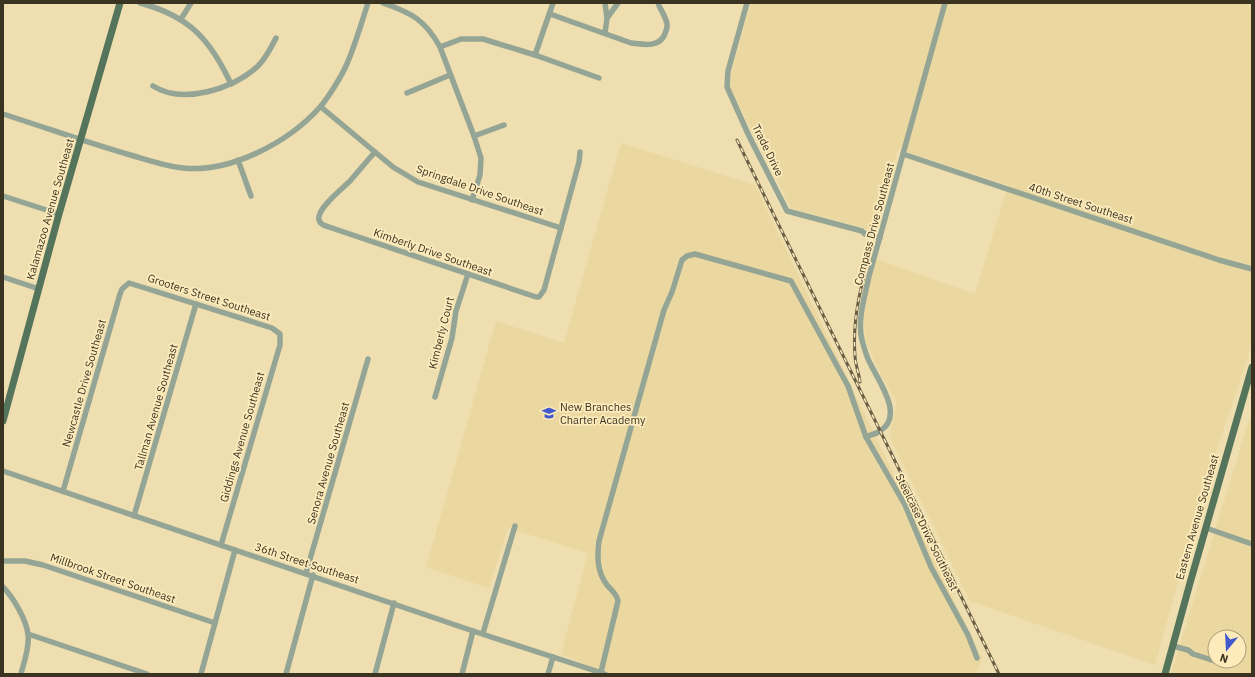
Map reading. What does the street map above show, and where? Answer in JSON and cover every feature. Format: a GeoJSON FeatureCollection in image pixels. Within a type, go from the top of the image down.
{"type":"FeatureCollection","features":[{"type":"Feature","properties":{"kind":"main road","name":"Kalamazoo Avenue Southeast"},"geometry":{"type":"LineString","coordinates":[[3,421],[59,214],[120,3]]}},
{"type":"Feature","properties":{"kind":"main road","name":"Eastern Avenue Southeast"},"geometry":{"type":"LineString","coordinates":[[1165,674],[1252,367]]}},
{"type":"Feature","properties":{"kind":"street"},"geometry":{"type":"LineString","coordinates":[[140,3],[160,9],[180,20],[198,33],[212,49],[231,84]]}},
{"type":"Feature","properties":{"kind":"street"},"geometry":{"type":"LineString","coordinates":[[180,20],[190,3]]}},
{"type":"Feature","properties":{"kind":"street"},"geometry":{"type":"LineString","coordinates":[[3,114],[81,140],[182,168],[216,166],[238,160],[262,150],[282,139],[299,127],[321,107],[346,67],[368,3]]}},
{"type":"Feature","properties":{"kind":"street"},"geometry":{"type":"LineString","coordinates":[[383,3],[409,13],[421,21],[432,34],[440,47],[481,158],[480,175],[472,200]]}},
{"type":"Feature","properties":{"kind":"street"},"geometry":{"type":"LineString","coordinates":[[535,55],[554,3]]}},
{"type":"Feature","properties":{"kind":"street"},"geometry":{"type":"LineString","coordinates":[[605,3],[607,18],[605,33]]}},
{"type":"Feature","properties":{"kind":"street"},"geometry":{"type":"LineString","coordinates":[[607,18],[618,3]]}},
{"type":"Feature","properties":{"kind":"street"},"geometry":{"type":"LineString","coordinates":[[550,14],[631,43],[645,45],[654,44],[662,40],[666,31],[667,24],[658,3]]}},
{"type":"Feature","properties":{"kind":"street","name":"Trade Drive"},"geometry":{"type":"LineString","coordinates":[[747,3],[728,71],[727,87],[787,211],[862,231],[865,234],[880,238]]}},
{"type":"Feature","properties":{"kind":"street","name":"Compass Drive Southeast"},"geometry":{"type":"LineString","coordinates":[[866,437],[881,431],[889,422],[890,414],[889,403],[880,380],[869,362],[862,338],[861,312],[903,154],[946,3]]}},
{"type":"Feature","properties":{"kind":"street"},"geometry":{"type":"LineString","coordinates":[[153,86],[167,93],[189,94],[216,90],[231,84],[258,66],[267,55],[276,38]]}},
{"type":"Feature","properties":{"kind":"street"},"geometry":{"type":"LineString","coordinates":[[440,47],[460,39],[483,39],[535,55],[599,78]]}},
{"type":"Feature","properties":{"kind":"street"},"geometry":{"type":"LineString","coordinates":[[407,93],[450,75]]}},
{"type":"Feature","properties":{"kind":"street","name":"Springdale Drive Southeast"},"geometry":{"type":"LineString","coordinates":[[321,107],[392,167],[418,182],[561,228]]}},
{"type":"Feature","properties":{"kind":"street"},"geometry":{"type":"LineString","coordinates":[[474,136],[504,125]]}},
{"type":"Feature","properties":{"kind":"street","name":"Kimberly Drive Southeast"},"geometry":{"type":"LineString","coordinates":[[374,152],[350,182],[327,203],[319,216],[319,221],[321,223],[532,296],[539,297],[544,290],[561,228]]}},
{"type":"Feature","properties":{"kind":"street"},"geometry":{"type":"LineString","coordinates":[[561,228],[579,162],[580,152]]}},
{"type":"Feature","properties":{"kind":"street","name":"40th Street Southeast"},"geometry":{"type":"LineString","coordinates":[[903,154],[1252,269]]}},
{"type":"Feature","properties":{"kind":"street"},"geometry":{"type":"LineString","coordinates":[[238,160],[251,196]]}},
{"type":"Feature","properties":{"kind":"street"},"geometry":{"type":"LineString","coordinates":[[3,196],[59,214]]}},
{"type":"Feature","properties":{"kind":"street","name":"Steelcase Drive Southeast"},"geometry":{"type":"LineString","coordinates":[[603,673],[618,601],[617,597],[607,584],[598,563],[597,554],[599,542],[664,310],[672,292],[682,260],[687,256],[695,254],[791,281],[848,386],[866,437],[905,504],[930,567],[968,635],[977,658]]}},
{"type":"Feature","properties":{"kind":"street","name":"Kimberly Court"},"geometry":{"type":"LineString","coordinates":[[435,397],[452,338],[456,311],[468,274]]}},
{"type":"Feature","properties":{"kind":"street"},"geometry":{"type":"LineString","coordinates":[[3,277],[39,289]]}},
{"type":"Feature","properties":{"kind":"street","name":"Grooters Street Southeast"},"geometry":{"type":"LineString","coordinates":[[129,283],[272,328],[280,334]]}},
{"type":"Feature","properties":{"kind":"street","name":"Newcastle Drive Southeast"},"geometry":{"type":"LineString","coordinates":[[63,491],[120,294],[122,289],[129,283]]}},
{"type":"Feature","properties":{"kind":"street","name":"Tallman Avenue Southeast"},"geometry":{"type":"LineString","coordinates":[[134,516],[196,304]]}},
{"type":"Feature","properties":{"kind":"street","name":"Giddings Avenue Southeast"},"geometry":{"type":"LineString","coordinates":[[220,545],[280,345],[280,334]]}},
{"type":"Feature","properties":{"kind":"street","name":"Senora Avenue Southeast"},"geometry":{"type":"LineString","coordinates":[[306,573],[368,359]]}},
{"type":"Feature","properties":{"kind":"street","name":"36th Street Southeast"},"geometry":{"type":"LineString","coordinates":[[3,471],[313,575],[473,631],[603,673]]}},
{"type":"Feature","properties":{"kind":"street"},"geometry":{"type":"LineString","coordinates":[[483,634],[515,526]]}},
{"type":"Feature","properties":{"kind":"street"},"geometry":{"type":"LineString","coordinates":[[1206,528],[1252,544]]}},
{"type":"Feature","properties":{"kind":"street"},"geometry":{"type":"LineString","coordinates":[[201,674],[235,550]]}},
{"type":"Feature","properties":{"kind":"street","name":"Millbrook Street Southeast"},"geometry":{"type":"LineString","coordinates":[[3,561],[25,561],[43,565],[215,622]]}},
{"type":"Feature","properties":{"kind":"street"},"geometry":{"type":"LineString","coordinates":[[286,674],[313,575]]}},
{"type":"Feature","properties":{"kind":"street"},"geometry":{"type":"LineString","coordinates":[[3,587],[15,604],[24,621],[28,634],[27,652],[21,674]]}},
{"type":"Feature","properties":{"kind":"street"},"geometry":{"type":"LineString","coordinates":[[375,674],[394,603]]}},
{"type":"Feature","properties":{"kind":"street"},"geometry":{"type":"LineString","coordinates":[[462,674],[473,631]]}},
{"type":"Feature","properties":{"kind":"street"},"geometry":{"type":"LineString","coordinates":[[28,634],[148,674]]}},
{"type":"Feature","properties":{"kind":"street"},"geometry":{"type":"LineString","coordinates":[[1172,646],[1188,650],[1193,654],[1207,658]]}},
{"type":"Feature","properties":{"kind":"street"},"geometry":{"type":"LineString","coordinates":[[548,674],[553,657]]}},
{"type":"Feature","properties":{"kind":"shaded area"},"geometry":{"type":"Polygon","coordinates":[[[751,3],[1252,3],[1252,344],[1203,491],[1155,665],[970,601],[889,436],[897,403],[879,371],[865,340],[864,320],[867,292],[876,259],[975,294],[1008,185],[898,149],[875,231],[791,208],[730,88],[731,73],[751,3]]]}},
{"type":"Feature","properties":{"kind":"shaded area"},"geometry":{"type":"Polygon","coordinates":[[[621,143],[755,185],[982,658],[976,674],[606,674],[561,654],[588,553],[508,528],[489,588],[426,567],[496,321],[564,343],[621,143]]]}},
{"type":"Feature","properties":{"kind":"shaded area"},"geometry":{"type":"Polygon","coordinates":[[[1252,410],[1252,674],[1171,674],[1252,410]]]}},
{"type":"Feature","properties":{"kind":"railway"},"geometry":{"type":"LineString","coordinates":[[737,140],[999,674]]}},
{"type":"Feature","properties":{"kind":"railway"},"geometry":{"type":"LineString","coordinates":[[860,382],[855,358],[854,341],[856,313],[861,286],[872,246]]}},
{"type":"Feature","properties":{"kind":"place","name":"New Branches Charter Academy"},"geometry":{"type":"Point","coordinates":[549,413]}}]}
